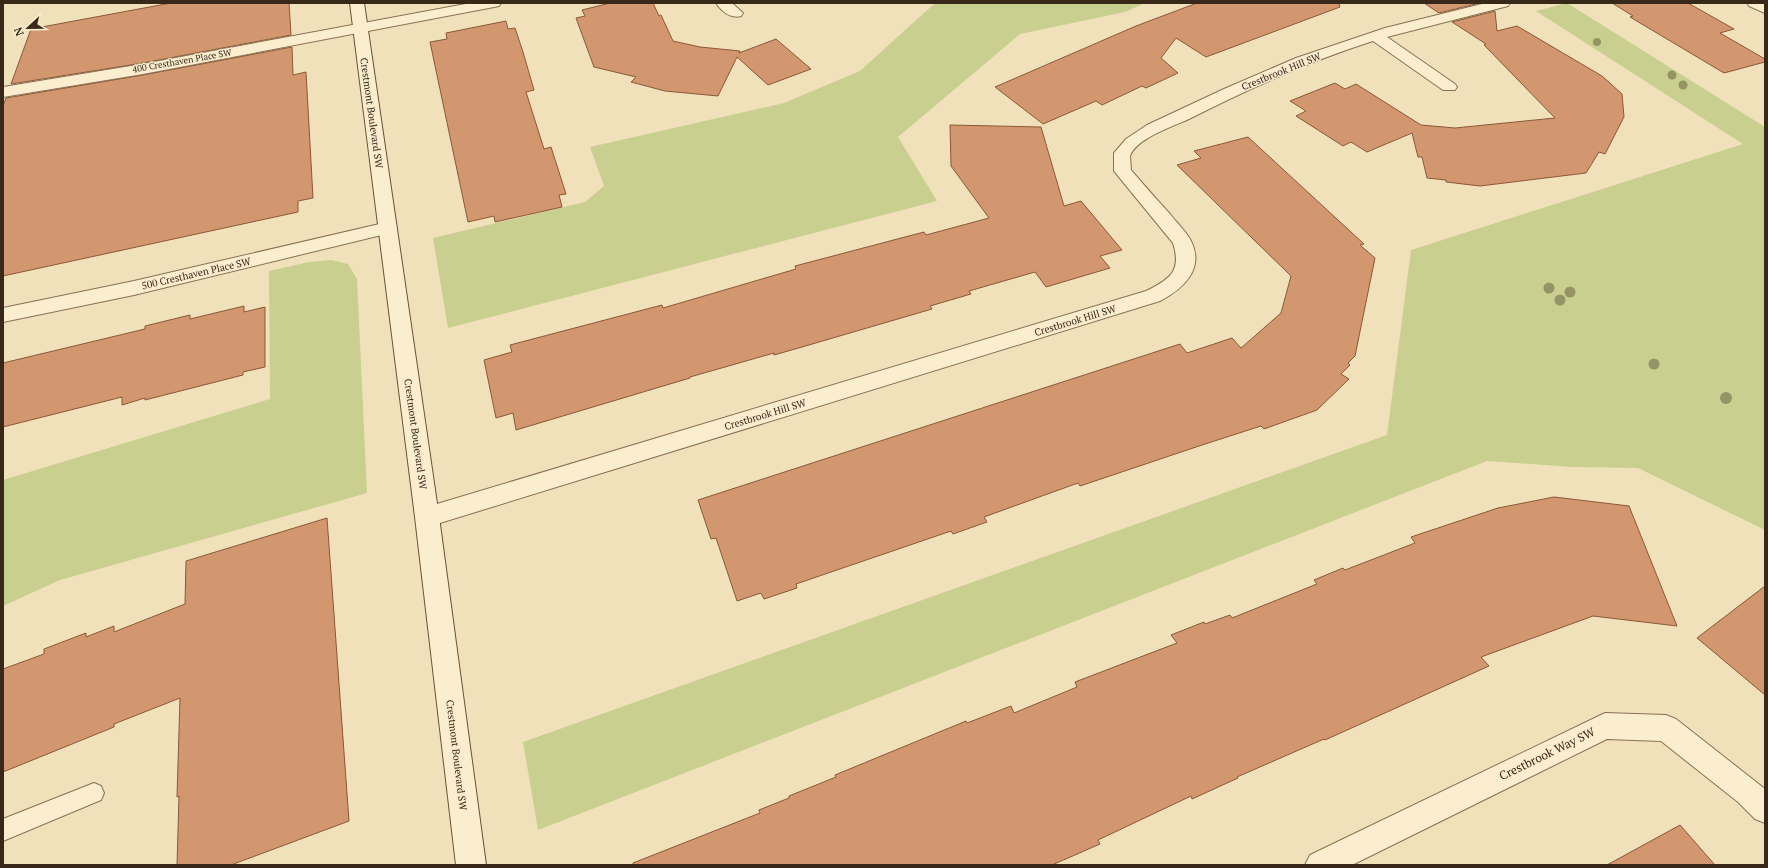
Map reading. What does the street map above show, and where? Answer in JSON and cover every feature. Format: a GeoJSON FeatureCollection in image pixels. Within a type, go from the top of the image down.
{"type":"FeatureCollection","features":[{"type":"Feature","properties":{"kind":"street","name":"Crestmont Boulevard SW"},"geometry":{"type":"LineString","coordinates":[[357,3],[427,517],[471,865]]}},
{"type":"Feature","properties":{"kind":"street","name":"400 Cresthaven Place SW"},"geometry":{"type":"LineString","coordinates":[[3,92],[143,69],[494,3]]}},
{"type":"Feature","properties":{"kind":"street"},"geometry":{"type":"LineString","coordinates":[[723,3],[736,13]]}},
{"type":"Feature","properties":{"kind":"street","name":"Crestbrook Hill SW"},"geometry":{"type":"LineString","coordinates":[[427,517],[1153,296],[1169,289],[1181,278],[1187,262],[1186,250],[1182,241],[1123,170],[1121,162],[1122,154],[1127,147],[1138,138],[1254,81],[1308,59],[1375,36],[1503,3]]}},
{"type":"Feature","properties":{"kind":"street"},"geometry":{"type":"LineString","coordinates":[[1754,3],[1765,9]]}},
{"type":"Feature","properties":{"kind":"street"},"geometry":{"type":"LineString","coordinates":[[1375,36],[1449,87]]}},
{"type":"Feature","properties":{"kind":"street","name":"500 Cresthaven Place SW"},"geometry":{"type":"LineString","coordinates":[[3,315],[134,288],[388,228]]}},
{"type":"Feature","properties":{"kind":"street","name":"Crestbrook Way SW"},"geometry":{"type":"LineString","coordinates":[[1320,865],[1605,726],[1666,728],[1748,792],[1765,809]]}},
{"type":"Feature","properties":{"kind":"lane"},"geometry":{"type":"LineString","coordinates":[[3,830],[94,793]]}},
{"type":"Feature","properties":{"kind":"green space"},"geometry":{"type":"Polygon","coordinates":[[[935,3],[1145,3],[1125,12],[1020,34],[898,137],[937,201],[448,328],[433,238],[585,202],[604,186],[590,147],[784,103],[860,71],[935,3]]]}},
{"type":"Feature","properties":{"kind":"green space"},"geometry":{"type":"Polygon","coordinates":[[[1567,3],[1765,127],[1765,530],[1638,468],[1573,467],[1487,461],[538,830],[523,742],[1387,435],[1411,250],[1743,144],[1536,11],[1567,3]]]}},
{"type":"Feature","properties":{"kind":"green space"},"geometry":{"type":"Polygon","coordinates":[[[331,260],[348,264],[357,279],[367,493],[60,580],[3,606],[3,480],[270,399],[269,271],[309,262],[331,260]]]}},
{"type":"Feature","properties":{"kind":"building"},"geometry":{"type":"Polygon","coordinates":[[[171,3],[289,3],[291,35],[143,63],[11,84],[31,29],[171,3]]]}},
{"type":"Feature","properties":{"kind":"building"},"geometry":{"type":"Polygon","coordinates":[[[610,3],[653,3],[659,16],[661,15],[673,41],[700,47],[740,51],[739,53],[776,39],[811,69],[768,85],[737,57],[718,96],[665,91],[631,82],[636,77],[594,67],[576,18],[585,16],[582,10],[610,3]]]}},
{"type":"Feature","properties":{"kind":"building"},"geometry":{"type":"Polygon","coordinates":[[[1197,3],[1339,3],[1340,7],[1206,57],[1176,38],[1161,58],[1178,73],[1146,88],[1142,86],[1102,105],[1096,101],[1043,124],[995,87],[1136,26],[1197,3]]]}},
{"type":"Feature","properties":{"kind":"building"},"geometry":{"type":"Polygon","coordinates":[[[1424,3],[1480,3],[1439,13],[1424,3]]]}},
{"type":"Feature","properties":{"kind":"building"},"geometry":{"type":"Polygon","coordinates":[[[1612,3],[1688,3],[1734,29],[1720,33],[1765,59],[1765,62],[1724,73],[1630,17],[1633,16],[1612,3]]]}},
{"type":"Feature","properties":{"kind":"building"},"geometry":{"type":"Polygon","coordinates":[[[1495,11],[1497,31],[1517,26],[1602,76],[1622,94],[1624,117],[1605,154],[1599,152],[1586,173],[1480,186],[1446,182],[1446,180],[1427,178],[1422,157],[1418,157],[1412,133],[1367,152],[1351,142],[1343,146],[1296,116],[1306,111],[1290,101],[1335,83],[1345,89],[1356,84],[1421,125],[1455,128],[1555,118],[1484,45],[1486,44],[1452,22],[1495,11]]]}},
{"type":"Feature","properties":{"kind":"building"},"geometry":{"type":"Polygon","coordinates":[[[506,21],[508,29],[515,28],[534,90],[526,92],[544,149],[551,147],[566,194],[559,195],[562,207],[495,222],[494,216],[468,222],[430,42],[447,39],[446,33],[506,21]]]}},
{"type":"Feature","properties":{"kind":"building"},"geometry":{"type":"Polygon","coordinates":[[[292,47],[293,75],[306,72],[313,198],[298,201],[298,212],[3,276],[3,106],[6,98],[143,75],[292,47]]]}},
{"type":"Feature","properties":{"kind":"building"},"geometry":{"type":"Polygon","coordinates":[[[950,125],[1041,127],[1064,206],[1081,201],[1122,250],[1100,256],[1110,268],[1046,287],[1035,272],[969,291],[971,294],[930,306],[932,309],[774,355],[774,353],[690,377],[516,430],[513,413],[496,418],[484,360],[512,352],[510,345],[662,305],[663,308],[796,269],[795,266],[924,232],[926,235],[989,218],[951,166],[950,125]]]}},
{"type":"Feature","properties":{"kind":"building"},"geometry":{"type":"Polygon","coordinates":[[[1248,137],[1364,244],[1360,245],[1375,258],[1355,356],[1348,363],[1350,365],[1341,374],[1349,379],[1317,410],[1264,429],[1261,426],[1080,486],[1078,483],[984,517],[987,522],[953,534],[951,531],[796,584],[797,588],[764,599],[761,593],[737,601],[716,538],[711,539],[698,500],[1180,344],[1187,353],[1232,338],[1241,348],[1281,313],[1291,276],[1177,165],[1201,158],[1194,151],[1248,137]]]}},
{"type":"Feature","properties":{"kind":"building"},"geometry":{"type":"Polygon","coordinates":[[[244,306],[244,312],[265,307],[265,367],[243,372],[243,375],[145,400],[145,398],[122,405],[122,397],[3,427],[3,363],[145,329],[145,326],[190,315],[190,319],[244,306]]]}},
{"type":"Feature","properties":{"kind":"building"},"geometry":{"type":"Polygon","coordinates":[[[1554,497],[1629,506],[1677,626],[1593,616],[1481,657],[1489,666],[1325,740],[1324,739],[1237,777],[1238,778],[1192,799],[1191,796],[1098,840],[1100,844],[1052,865],[633,865],[633,863],[760,813],[759,810],[836,777],[835,775],[966,721],[967,723],[1011,706],[1014,713],[1077,687],[1075,682],[1177,643],[1171,635],[1204,622],[1205,624],[1230,615],[1232,618],[1317,584],[1314,580],[1343,568],[1345,570],[1415,543],[1411,537],[1498,508],[1554,497]]]}},
{"type":"Feature","properties":{"kind":"building"},"geometry":{"type":"Polygon","coordinates":[[[327,518],[349,821],[231,865],[177,865],[179,796],[177,797],[180,698],[114,724],[114,727],[3,772],[3,669],[44,654],[44,649],[86,633],[86,637],[114,626],[114,632],[185,604],[186,561],[327,518]]]}},
{"type":"Feature","properties":{"kind":"building"},"geometry":{"type":"Polygon","coordinates":[[[1765,586],[1765,695],[1697,638],[1765,586]]]}},
{"type":"Feature","properties":{"kind":"building"},"geometry":{"type":"Polygon","coordinates":[[[1680,825],[1715,865],[1607,865],[1680,825]]]}}]}
